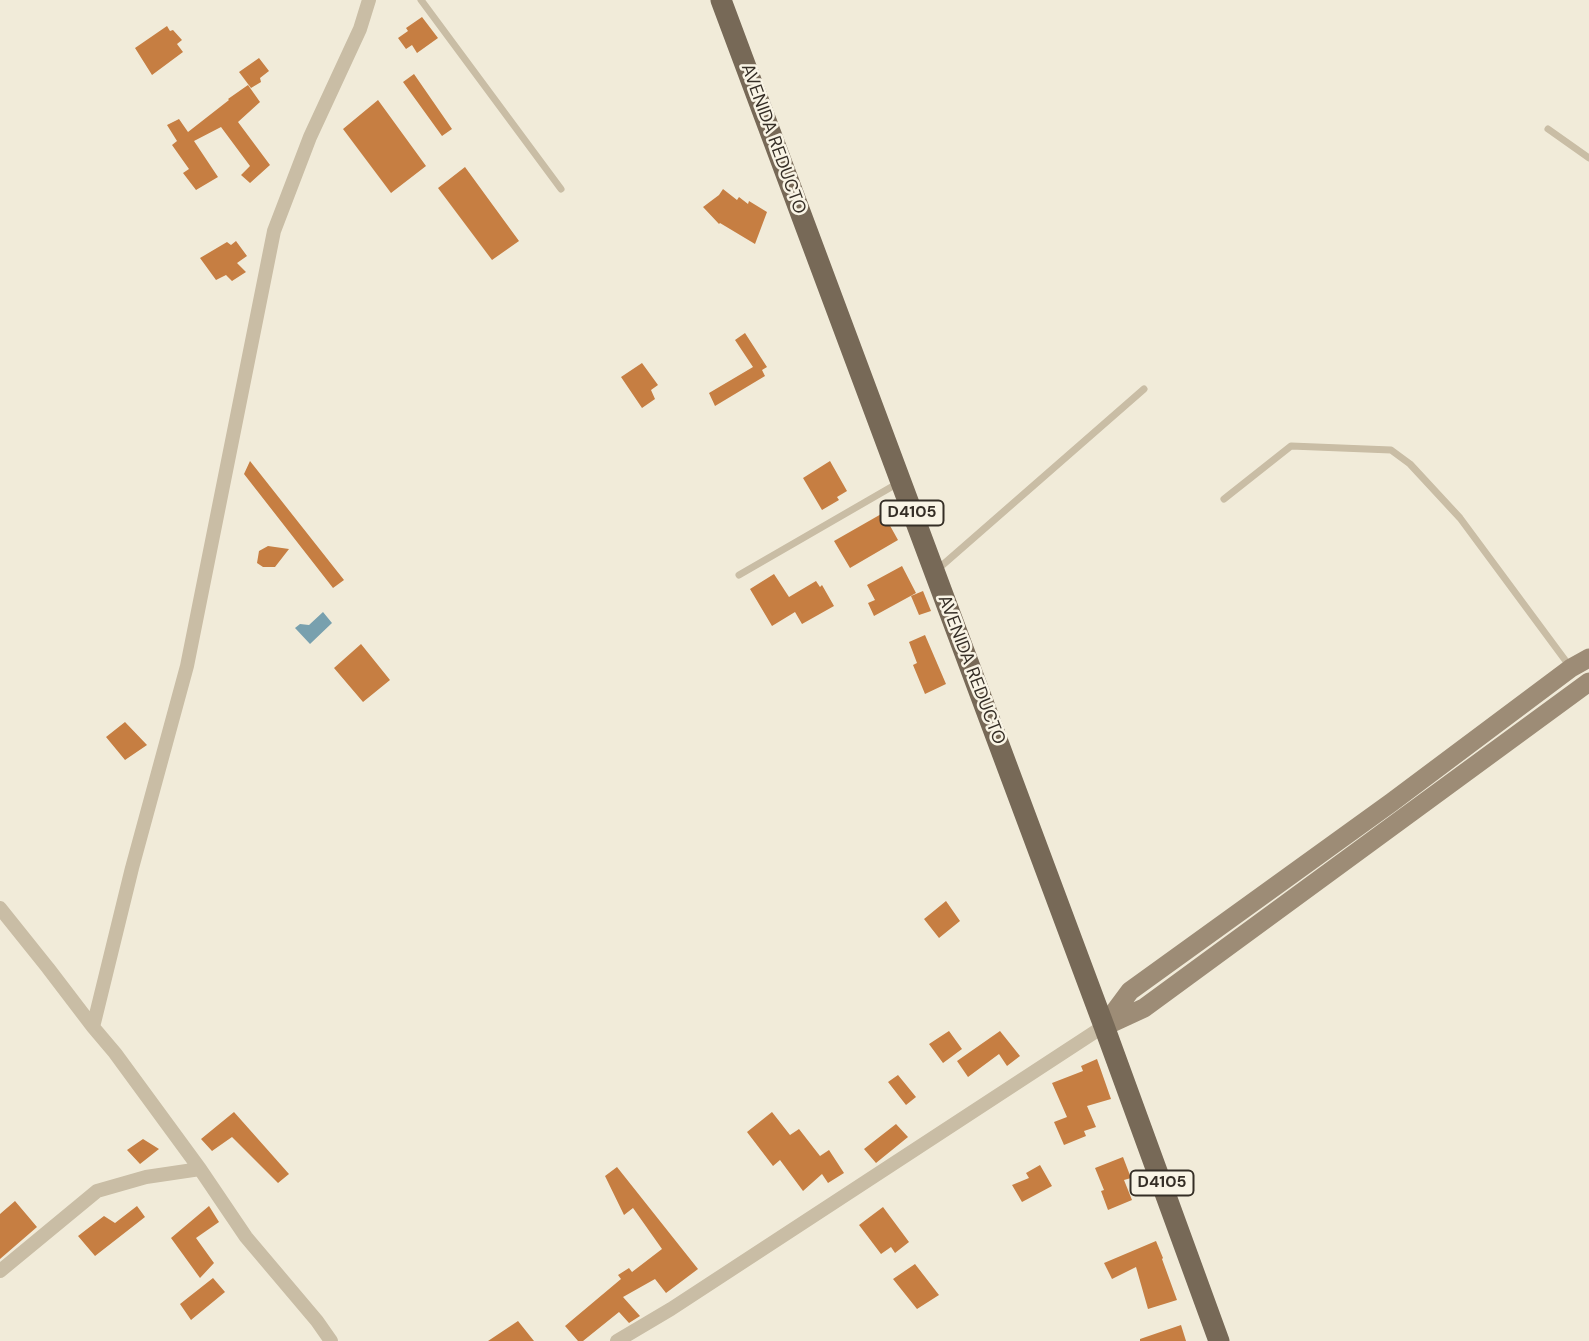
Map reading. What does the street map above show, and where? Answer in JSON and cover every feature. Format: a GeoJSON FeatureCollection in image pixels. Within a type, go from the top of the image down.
{"type":"FeatureCollection","features":[{"type":"Feature","properties":{"kind":"main road","name":"AVENIDA REDUCTO"},"geometry":{"type":"LineString","coordinates":[[721,0],[1219,1341]]}},
{"type":"Feature","properties":{"kind":"street"},"geometry":{"type":"LineString","coordinates":[[93,1027],[132,868],[187,666],[274,232],[310,137],[360,29],[369,0]]}},
{"type":"Feature","properties":{"kind":"street"},"geometry":{"type":"LineString","coordinates":[[1398,809],[1571,668],[1589,658]]}},
{"type":"Feature","properties":{"kind":"street"},"geometry":{"type":"LineString","coordinates":[[617,1341],[671,1309],[1104,1026],[1130,991],[1586,684],[1571,668]]}},
{"type":"Feature","properties":{"kind":"street"},"geometry":{"type":"LineString","coordinates":[[0,908],[115,1053],[246,1237],[331,1341]]}},
{"type":"Feature","properties":{"kind":"street"},"geometry":{"type":"LineString","coordinates":[[0,1271],[97,1191],[146,1177],[200,1169]]}},
{"type":"Feature","properties":{"kind":"lane"},"geometry":{"type":"LineString","coordinates":[[421,0],[561,189]]}},
{"type":"Feature","properties":{"kind":"lane"},"geometry":{"type":"LineString","coordinates":[[1548,129],[1589,158]]}},
{"type":"Feature","properties":{"kind":"lane"},"geometry":{"type":"LineString","coordinates":[[935,572],[1144,389]]}},
{"type":"Feature","properties":{"kind":"lane"},"geometry":{"type":"LineString","coordinates":[[1224,499],[1291,446],[1391,450],[1410,464],[1460,518],[1571,668]]}},
{"type":"Feature","properties":{"kind":"lane"},"geometry":{"type":"LineString","coordinates":[[739,575],[900,481]]}},
{"type":"Feature","properties":{"kind":"water"},"geometry":{"type":"Polygon","coordinates":[[[323,612],[332,623],[310,644],[295,628],[300,624],[309,625],[323,612]]]}},
{"type":"Feature","properties":{"kind":"building"},"geometry":{"type":"Polygon","coordinates":[[[422,17],[438,38],[417,53],[412,45],[406,49],[398,38],[408,31],[406,28],[422,17]]]}},
{"type":"Feature","properties":{"kind":"building"},"geometry":{"type":"Polygon","coordinates":[[[167,26],[182,40],[177,44],[183,52],[152,75],[135,48],[167,26]]]}},
{"type":"Feature","properties":{"kind":"building"},"geometry":{"type":"Polygon","coordinates":[[[259,58],[269,71],[260,78],[261,82],[251,88],[239,72],[259,58]]]}},
{"type":"Feature","properties":{"kind":"building"},"geometry":{"type":"Polygon","coordinates":[[[414,74],[452,129],[442,136],[403,82],[414,74]]]}},
{"type":"Feature","properties":{"kind":"building"},"geometry":{"type":"Polygon","coordinates":[[[248,85],[260,102],[238,122],[270,165],[250,183],[241,175],[250,166],[221,127],[194,141],[218,177],[196,190],[183,173],[189,169],[172,145],[177,141],[167,125],[179,119],[188,132],[248,85]]]}},
{"type":"Feature","properties":{"kind":"building"},"geometry":{"type":"Polygon","coordinates":[[[378,100],[426,166],[391,193],[343,129],[378,100]]]}},
{"type":"Feature","properties":{"kind":"building"},"geometry":{"type":"Polygon","coordinates":[[[465,167],[519,241],[492,260],[438,188],[465,167]]]}},
{"type":"Feature","properties":{"kind":"building"},"geometry":{"type":"Polygon","coordinates":[[[723,189],[737,200],[739,197],[748,204],[749,201],[767,212],[755,244],[719,224],[703,207],[723,189]]]}},
{"type":"Feature","properties":{"kind":"building"},"geometry":{"type":"Polygon","coordinates":[[[236,241],[247,256],[237,263],[246,272],[232,281],[226,275],[216,280],[200,258],[227,242],[231,245],[236,241]]]}},
{"type":"Feature","properties":{"kind":"building"},"geometry":{"type":"Polygon","coordinates":[[[745,333],[767,367],[762,370],[765,376],[715,406],[709,393],[753,367],[735,340],[745,333]]]}},
{"type":"Feature","properties":{"kind":"building"},"geometry":{"type":"Polygon","coordinates":[[[642,363],[658,385],[651,390],[655,399],[642,408],[621,377],[642,363]]]}},
{"type":"Feature","properties":{"kind":"building"},"geometry":{"type":"Polygon","coordinates":[[[250,461],[344,580],[333,588],[244,474],[250,461]]]}},
{"type":"Feature","properties":{"kind":"building"},"geometry":{"type":"Polygon","coordinates":[[[830,461],[847,491],[837,497],[839,500],[822,510],[803,478],[830,461]]]}},
{"type":"Feature","properties":{"kind":"building"},"geometry":{"type":"Polygon","coordinates":[[[883,513],[898,540],[850,568],[834,541],[883,513]]]}},
{"type":"Feature","properties":{"kind":"building"},"geometry":{"type":"Polygon","coordinates":[[[268,546],[289,549],[275,567],[263,567],[257,563],[259,551],[268,546]]]}},
{"type":"Feature","properties":{"kind":"building"},"geometry":{"type":"Polygon","coordinates":[[[902,566],[916,593],[874,616],[868,603],[875,600],[867,585],[902,566]]]}},
{"type":"Feature","properties":{"kind":"building"},"geometry":{"type":"Polygon","coordinates":[[[774,574],[789,597],[816,581],[820,587],[822,585],[834,606],[802,624],[795,612],[772,626],[750,589],[774,574]]]}},
{"type":"Feature","properties":{"kind":"building"},"geometry":{"type":"Polygon","coordinates":[[[923,591],[931,611],[919,615],[911,596],[923,591]]]}},
{"type":"Feature","properties":{"kind":"building"},"geometry":{"type":"Polygon","coordinates":[[[925,635],[946,684],[925,694],[913,665],[917,663],[909,642],[925,635]]]}},
{"type":"Feature","properties":{"kind":"building"},"geometry":{"type":"Polygon","coordinates":[[[361,644],[390,680],[363,702],[334,668],[361,644]]]}},
{"type":"Feature","properties":{"kind":"building"},"geometry":{"type":"Polygon","coordinates":[[[125,722],[147,745],[125,760],[106,737],[125,722]]]}},
{"type":"Feature","properties":{"kind":"building"},"geometry":{"type":"Polygon","coordinates":[[[946,901],[960,921],[939,938],[924,919],[946,901]]]}},
{"type":"Feature","properties":{"kind":"building"},"geometry":{"type":"Polygon","coordinates":[[[949,1031],[962,1049],[943,1063],[929,1044],[949,1031]]]}},
{"type":"Feature","properties":{"kind":"building"},"geometry":{"type":"Polygon","coordinates":[[[1000,1031],[1020,1056],[1007,1066],[999,1054],[968,1077],[957,1061],[1000,1031]]]}},
{"type":"Feature","properties":{"kind":"building"},"geometry":{"type":"Polygon","coordinates":[[[1097,1059],[1111,1099],[1087,1106],[1096,1127],[1084,1131],[1086,1136],[1064,1145],[1054,1122],[1067,1117],[1052,1083],[1083,1071],[1081,1066],[1097,1059]]]}},
{"type":"Feature","properties":{"kind":"building"},"geometry":{"type":"Polygon","coordinates":[[[898,1075],[916,1097],[906,1105],[888,1082],[898,1075]]]}},
{"type":"Feature","properties":{"kind":"building"},"geometry":{"type":"Polygon","coordinates":[[[234,1112],[289,1174],[278,1183],[232,1137],[212,1151],[201,1139],[234,1112]]]}},
{"type":"Feature","properties":{"kind":"building"},"geometry":{"type":"Polygon","coordinates":[[[772,1112],[790,1135],[799,1129],[820,1156],[829,1150],[844,1173],[828,1183],[822,1174],[803,1191],[780,1160],[773,1166],[747,1132],[772,1112]]]}},
{"type":"Feature","properties":{"kind":"building"},"geometry":{"type":"Polygon","coordinates":[[[896,1124],[908,1137],[876,1163],[864,1149],[896,1124]]]}},
{"type":"Feature","properties":{"kind":"building"},"geometry":{"type":"Polygon","coordinates":[[[143,1139],[159,1149],[140,1164],[127,1150],[143,1139]]]}},
{"type":"Feature","properties":{"kind":"building"},"geometry":{"type":"Polygon","coordinates":[[[1123,1157],[1131,1178],[1124,1180],[1132,1200],[1108,1210],[1095,1168],[1123,1157]]]}},
{"type":"Feature","properties":{"kind":"building"},"geometry":{"type":"Polygon","coordinates":[[[1040,1165],[1052,1186],[1022,1202],[1012,1185],[1029,1178],[1026,1173],[1040,1165]]]}},
{"type":"Feature","properties":{"kind":"building"},"geometry":{"type":"Polygon","coordinates":[[[617,1167],[698,1269],[666,1293],[655,1279],[623,1297],[640,1316],[629,1323],[619,1312],[583,1341],[578,1341],[565,1326],[621,1279],[618,1275],[629,1268],[632,1272],[662,1249],[633,1208],[624,1215],[605,1176],[617,1167]]]}},
{"type":"Feature","properties":{"kind":"building"},"geometry":{"type":"Polygon","coordinates":[[[15,1201],[37,1227],[0,1259],[0,1214],[15,1201]]]}},
{"type":"Feature","properties":{"kind":"building"},"geometry":{"type":"Polygon","coordinates":[[[137,1206],[145,1217],[95,1256],[78,1236],[104,1216],[115,1223],[137,1206]]]}},
{"type":"Feature","properties":{"kind":"building"},"geometry":{"type":"Polygon","coordinates":[[[209,1206],[219,1222],[196,1238],[214,1263],[200,1278],[171,1238],[209,1206]]]}},
{"type":"Feature","properties":{"kind":"building"},"geometry":{"type":"Polygon","coordinates":[[[883,1207],[909,1242],[895,1253],[891,1247],[881,1254],[859,1225],[883,1207]]]}},
{"type":"Feature","properties":{"kind":"building"},"geometry":{"type":"Polygon","coordinates":[[[1156,1241],[1177,1300],[1148,1309],[1136,1267],[1112,1279],[1104,1263],[1156,1241]]]}},
{"type":"Feature","properties":{"kind":"building"},"geometry":{"type":"Polygon","coordinates":[[[915,1264],[939,1295],[917,1309],[893,1279],[915,1264]]]}},
{"type":"Feature","properties":{"kind":"building"},"geometry":{"type":"Polygon","coordinates":[[[213,1278],[225,1292],[191,1320],[180,1304],[213,1278]]]}},
{"type":"Feature","properties":{"kind":"building"},"geometry":{"type":"Polygon","coordinates":[[[518,1321],[534,1341],[488,1341],[518,1321]]]}},
{"type":"Feature","properties":{"kind":"building"},"geometry":{"type":"Polygon","coordinates":[[[1181,1325],[1186,1341],[1140,1341],[1140,1339],[1181,1325]]]}}]}
